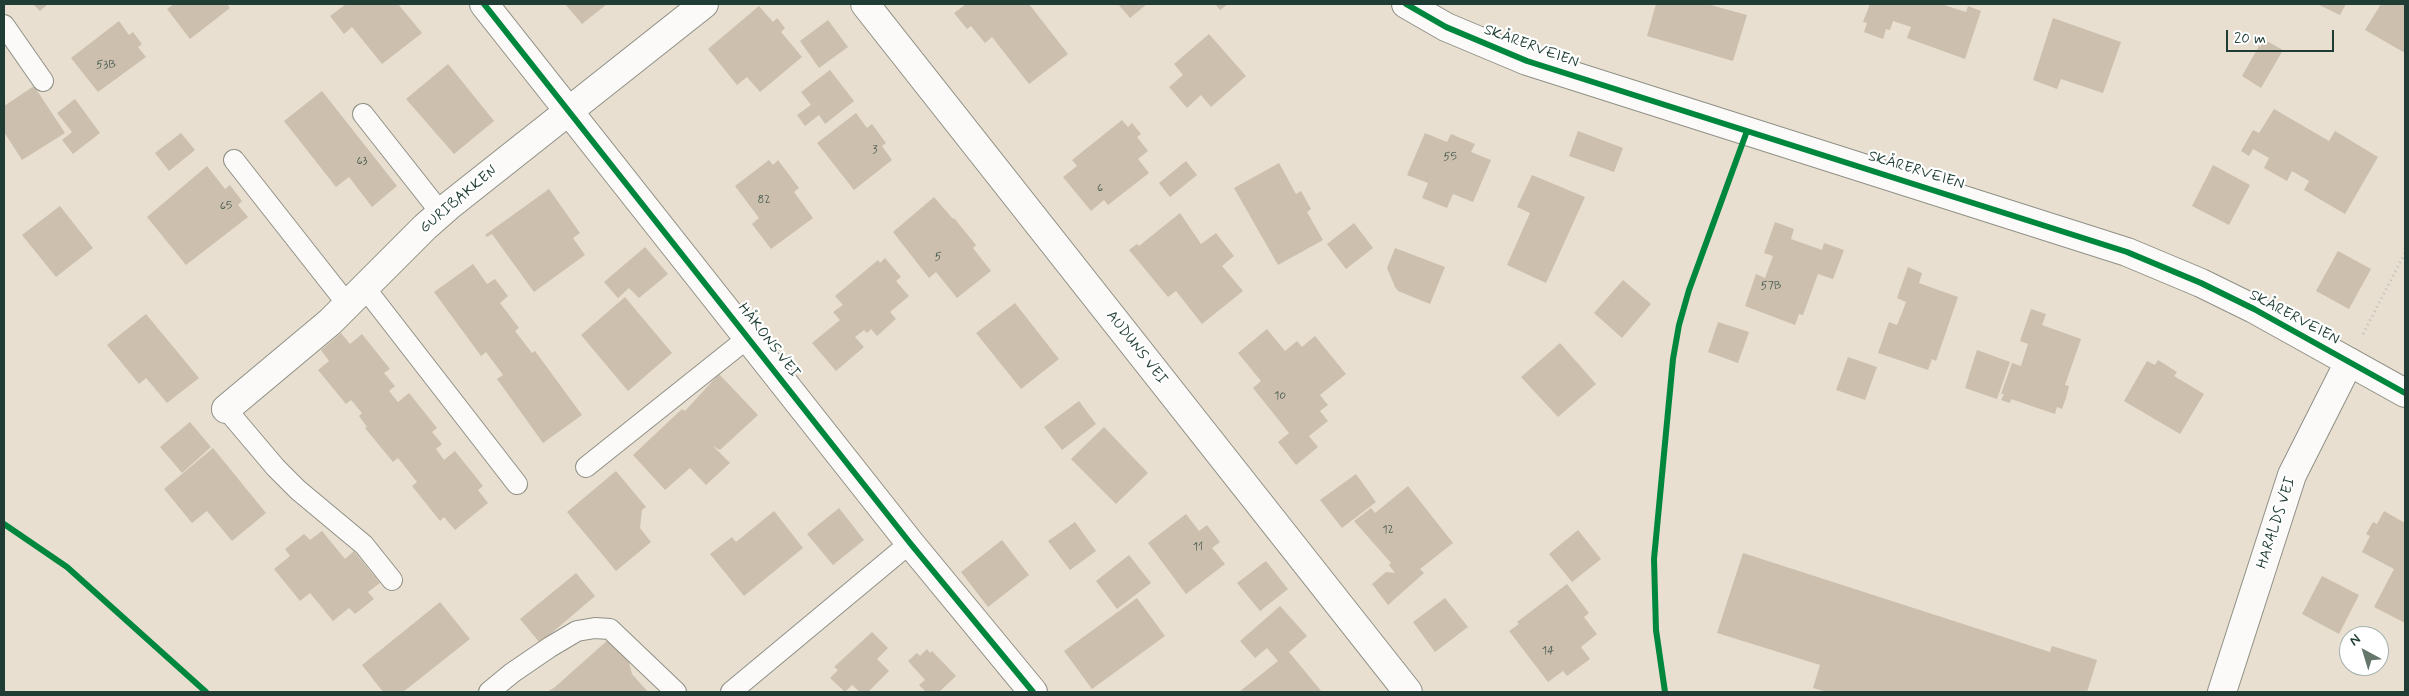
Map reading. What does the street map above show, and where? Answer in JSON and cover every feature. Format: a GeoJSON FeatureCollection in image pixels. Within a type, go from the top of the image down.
{"type":"FeatureCollection","features":[{"type":"Feature","properties":{"kind":"street","name":"HÅKONS VEI"},"geometry":{"type":"LineString","coordinates":[[484,4],[570,110],[910,543],[1033,692]]}},
{"type":"Feature","properties":{"kind":"street","name":"GURIBAKKEN"},"geometry":{"type":"LineString","coordinates":[[226,409],[357,296],[441,214],[704,4]]}},
{"type":"Feature","properties":{"kind":"street","name":"AUDUNS VEI"},"geometry":{"type":"LineString","coordinates":[[865,4],[1408,692]]}},
{"type":"Feature","properties":{"kind":"street","name":"SKÅRERVEIEN"},"geometry":{"type":"LineString","coordinates":[[1406,4],[1479,42],[1536,64],[2127,252],[2201,283],[2254,309],[2405,393]]}},
{"type":"Feature","properties":{"kind":"street","name":"HARALDS VEI"},"geometry":{"type":"LineString","coordinates":[[2222,692],[2292,475],[2349,362]]}},
{"type":"Feature","properties":{"kind":"lane"},"geometry":{"type":"LineString","coordinates":[[4,25],[43,81]]}},
{"type":"Feature","properties":{"kind":"lane"},"geometry":{"type":"LineString","coordinates":[[363,114],[441,214]]}},
{"type":"Feature","properties":{"kind":"lane"},"geometry":{"type":"LineString","coordinates":[[234,160],[357,296],[517,484]]}},
{"type":"Feature","properties":{"kind":"lane"},"geometry":{"type":"LineString","coordinates":[[586,468],[749,337]]}},
{"type":"Feature","properties":{"kind":"lane"},"geometry":{"type":"LineString","coordinates":[[226,409],[276,468],[298,490],[364,545],[392,580]]}},
{"type":"Feature","properties":{"kind":"lane"},"geometry":{"type":"LineString","coordinates":[[731,692],[910,543]]}},
{"type":"Feature","properties":{"kind":"lane"},"geometry":{"type":"LineString","coordinates":[[489,692],[512,672],[550,647],[577,631],[594,628],[610,629],[676,692]]}},
{"type":"Feature","properties":{"kind":"path"},"geometry":{"type":"LineString","coordinates":[[2349,362],[2405,253]]}},
{"type":"Feature","properties":{"kind":"building"},"geometry":{"type":"Polygon","coordinates":[[[33,4],[48,4],[40,11],[33,4]]]}},
{"type":"Feature","properties":{"kind":"building"},"geometry":{"type":"Polygon","coordinates":[[[174,4],[227,4],[230,8],[190,39],[167,9],[174,4]]]}},
{"type":"Feature","properties":{"kind":"building"},"geometry":{"type":"Polygon","coordinates":[[[346,4],[398,4],[422,33],[382,64],[352,27],[344,34],[330,16],[346,4]]]}},
{"type":"Feature","properties":{"kind":"building"},"geometry":{"type":"Polygon","coordinates":[[[565,4],[607,4],[582,24],[565,4]]]}},
{"type":"Feature","properties":{"kind":"building"},"geometry":{"type":"Polygon","coordinates":[[[966,4],[1029,4],[1068,54],[1029,84],[992,37],[985,43],[971,26],[967,29],[954,13],[966,4]]]}},
{"type":"Feature","properties":{"kind":"building"},"geometry":{"type":"Polygon","coordinates":[[[1118,4],[1147,4],[1130,18],[1118,4]]]}},
{"type":"Feature","properties":{"kind":"building"},"geometry":{"type":"Polygon","coordinates":[[[1215,4],[1228,4],[1220,10],[1215,4]]]}},
{"type":"Feature","properties":{"kind":"building"},"geometry":{"type":"Polygon","coordinates":[[[1656,4],[1707,4],[1747,15],[1733,61],[1647,36],[1656,4]]]}},
{"type":"Feature","properties":{"kind":"building"},"geometry":{"type":"Polygon","coordinates":[[[1870,4],[1941,4],[1966,12],[1968,6],[1981,11],[1965,59],[1907,38],[1911,27],[1893,21],[1890,30],[1886,29],[1883,39],[1864,32],[1867,23],[1863,22],[1870,4]]]}},
{"type":"Feature","properties":{"kind":"building"},"geometry":{"type":"Polygon","coordinates":[[[2317,4],[2346,4],[2340,15],[2317,4]]]}},
{"type":"Feature","properties":{"kind":"building"},"geometry":{"type":"Polygon","coordinates":[[[2381,4],[2405,4],[2405,53],[2365,30],[2381,4]]]}},
{"type":"Feature","properties":{"kind":"building"},"geometry":{"type":"Polygon","coordinates":[[[759,6],[773,22],[777,18],[785,28],[781,32],[802,57],[760,92],[747,77],[737,85],[708,49],[759,6]]]}},
{"type":"Feature","properties":{"kind":"building"},"geometry":{"type":"Polygon","coordinates":[[[2053,18],[2121,42],[2103,93],[2061,79],[2057,89],[2033,80],[2053,18]]]}},
{"type":"Feature","properties":{"kind":"building"},"geometry":{"type":"Polygon","coordinates":[[[828,20],[848,47],[819,68],[800,41],[828,20]]]}},
{"type":"Feature","properties":{"kind":"building"},"geometry":{"type":"Polygon","coordinates":[[[119,21],[129,35],[133,32],[142,44],[138,47],[146,57],[98,92],[71,58],[119,21]]]}},
{"type":"Feature","properties":{"kind":"building"},"geometry":{"type":"Polygon","coordinates":[[[1209,34],[1246,76],[1211,107],[1201,95],[1187,108],[1169,87],[1183,75],[1174,64],[1209,34]]]}},
{"type":"Feature","properties":{"kind":"building"},"geometry":{"type":"Polygon","coordinates":[[[2263,39],[2283,50],[2261,88],[2242,76],[2263,39]]]}},
{"type":"Feature","properties":{"kind":"building"},"geometry":{"type":"Polygon","coordinates":[[[448,64],[494,121],[454,154],[406,99],[448,64]]]}},
{"type":"Feature","properties":{"kind":"building"},"geometry":{"type":"Polygon","coordinates":[[[830,70],[854,101],[825,124],[819,115],[805,126],[797,115],[811,105],[801,92],[830,70]]]}},
{"type":"Feature","properties":{"kind":"building"},"geometry":{"type":"Polygon","coordinates":[[[34,86],[65,133],[22,160],[4,132],[4,106],[34,86]]]}},
{"type":"Feature","properties":{"kind":"building"},"geometry":{"type":"Polygon","coordinates":[[[322,91],[397,186],[372,207],[349,177],[336,187],[284,121],[322,91]]]}},
{"type":"Feature","properties":{"kind":"building"},"geometry":{"type":"Polygon","coordinates":[[[75,99],[100,133],[73,154],[62,140],[72,132],[57,113],[75,99]]]}},
{"type":"Feature","properties":{"kind":"building"},"geometry":{"type":"Polygon","coordinates":[[[2274,109],[2329,141],[2335,131],[2378,157],[2345,214],[2304,190],[2309,181],[2292,171],[2287,181],[2264,168],[2269,158],[2253,149],[2249,156],[2241,151],[2253,130],[2259,133],[2274,109]]]}},
{"type":"Feature","properties":{"kind":"building"},"geometry":{"type":"Polygon","coordinates":[[[856,113],[867,128],[872,124],[886,143],[882,146],[892,160],[854,190],[817,143],[856,113]]]}},
{"type":"Feature","properties":{"kind":"building"},"geometry":{"type":"Polygon","coordinates":[[[1122,120],[1128,127],[1132,123],[1141,134],[1137,137],[1148,151],[1138,159],[1149,173],[1108,205],[1104,200],[1091,211],[1063,177],[1077,166],[1072,160],[1122,120]]]}},
{"type":"Feature","properties":{"kind":"building"},"geometry":{"type":"Polygon","coordinates":[[[1578,131],[1623,148],[1614,172],[1569,156],[1578,131]]]}},
{"type":"Feature","properties":{"kind":"building"},"geometry":{"type":"Polygon","coordinates":[[[181,133],[195,150],[169,171],[155,153],[181,133]]]}},
{"type":"Feature","properties":{"kind":"building"},"geometry":{"type":"Polygon","coordinates":[[[1425,133],[1447,142],[1451,134],[1475,144],[1471,152],[1491,160],[1473,202],[1453,194],[1447,208],[1422,198],[1428,183],[1407,175],[1425,133]]]}},
{"type":"Feature","properties":{"kind":"building"},"geometry":{"type":"Polygon","coordinates":[[[769,160],[773,165],[778,160],[799,188],[794,192],[813,218],[771,249],[752,224],[759,218],[735,186],[769,160]]]}},
{"type":"Feature","properties":{"kind":"building"},"geometry":{"type":"Polygon","coordinates":[[[1186,161],[1197,175],[1170,197],[1159,183],[1186,161]]]}},
{"type":"Feature","properties":{"kind":"building"},"geometry":{"type":"Polygon","coordinates":[[[1279,163],[1296,194],[1301,191],[1311,209],[1307,212],[1323,240],[1278,265],[1234,188],[1279,163]]]}},
{"type":"Feature","properties":{"kind":"building"},"geometry":{"type":"Polygon","coordinates":[[[2213,165],[2250,185],[2229,225],[2192,206],[2213,165]]]}},
{"type":"Feature","properties":{"kind":"building"},"geometry":{"type":"Polygon","coordinates":[[[207,166],[225,189],[230,185],[242,201],[238,205],[248,217],[186,265],[147,217],[207,166]]]}},
{"type":"Feature","properties":{"kind":"building"},"geometry":{"type":"Polygon","coordinates":[[[1532,175],[1585,197],[1546,283],[1507,265],[1530,213],[1517,207],[1532,175]]]}},
{"type":"Feature","properties":{"kind":"building"},"geometry":{"type":"Polygon","coordinates":[[[549,189],[580,233],[573,238],[585,255],[534,292],[492,234],[487,237],[485,235],[549,189]]]}},
{"type":"Feature","properties":{"kind":"building"},"geometry":{"type":"Polygon","coordinates":[[[934,197],[976,245],[973,248],[991,271],[957,298],[936,272],[929,278],[893,232],[934,197]]]}},
{"type":"Feature","properties":{"kind":"building"},"geometry":{"type":"Polygon","coordinates":[[[60,206],[93,248],[56,277],[22,235],[60,206]]]}},
{"type":"Feature","properties":{"kind":"building"},"geometry":{"type":"Polygon","coordinates":[[[1180,213],[1201,244],[1216,233],[1234,256],[1222,266],[1243,291],[1202,324],[1176,291],[1168,297],[1129,250],[1137,244],[1139,246],[1180,213]]]}},
{"type":"Feature","properties":{"kind":"building"},"geometry":{"type":"Polygon","coordinates":[[[1775,222],[1794,229],[1791,239],[1822,250],[1824,243],[1844,250],[1833,279],[1818,274],[1803,315],[1799,314],[1795,325],[1745,306],[1756,274],[1765,278],[1773,256],[1764,253],[1775,222]]]}},
{"type":"Feature","properties":{"kind":"building"},"geometry":{"type":"Polygon","coordinates":[[[1354,223],[1373,248],[1346,269],[1327,244],[1354,223]]]}},
{"type":"Feature","properties":{"kind":"building"},"geometry":{"type":"Polygon","coordinates":[[[645,247],[668,274],[639,298],[629,288],[618,298],[604,282],[645,247]]]}},
{"type":"Feature","properties":{"kind":"building"},"geometry":{"type":"Polygon","coordinates":[[[1395,248],[1445,267],[1430,304],[1398,291],[1395,287],[1387,268],[1395,248]]]}},
{"type":"Feature","properties":{"kind":"building"},"geometry":{"type":"Polygon","coordinates":[[[2338,251],[2371,269],[2349,309],[2316,291],[2338,251]]]}},
{"type":"Feature","properties":{"kind":"building"},"geometry":{"type":"Polygon","coordinates":[[[885,258],[901,277],[896,281],[909,296],[890,312],[896,319],[877,336],[871,329],[867,333],[864,330],[855,337],[864,347],[836,371],[812,343],[840,320],[833,312],[843,305],[835,296],[878,260],[880,263],[885,258]]]}},
{"type":"Feature","properties":{"kind":"building"},"geometry":{"type":"Polygon","coordinates":[[[473,264],[487,284],[495,279],[508,296],[500,303],[519,328],[515,331],[532,353],[535,351],[582,415],[543,443],[497,379],[503,375],[486,352],[481,356],[434,292],[473,264]]]}},
{"type":"Feature","properties":{"kind":"building"},"geometry":{"type":"Polygon","coordinates":[[[1908,267],[1922,273],[1919,283],[1958,297],[1936,361],[1932,359],[1928,370],[1878,353],[1889,322],[1897,325],[1906,302],[1897,298],[1908,267]]]}},
{"type":"Feature","properties":{"kind":"building"},"geometry":{"type":"Polygon","coordinates":[[[1623,280],[1651,304],[1622,338],[1594,313],[1623,280]]]}},
{"type":"Feature","properties":{"kind":"building"},"geometry":{"type":"Polygon","coordinates":[[[625,297],[672,353],[628,391],[581,335],[625,297]]]}},
{"type":"Feature","properties":{"kind":"building"},"geometry":{"type":"Polygon","coordinates":[[[1015,303],[1059,359],[1021,389],[976,333],[1015,303]]]}},
{"type":"Feature","properties":{"kind":"building"},"geometry":{"type":"Polygon","coordinates":[[[2031,309],[2046,314],[2042,325],[2081,339],[2065,385],[2069,386],[2066,398],[2062,409],[2057,407],[2055,414],[2011,399],[2010,403],[2001,400],[2004,394],[2001,394],[2012,363],[2021,366],[2028,344],[2020,341],[2031,309]]]}},
{"type":"Feature","properties":{"kind":"building"},"geometry":{"type":"Polygon","coordinates":[[[146,314],[199,378],[167,403],[146,378],[139,384],[107,345],[146,314]]]}},
{"type":"Feature","properties":{"kind":"building"},"geometry":{"type":"Polygon","coordinates":[[[1718,322],[1749,332],[1738,363],[1708,352],[1718,322]]]}},
{"type":"Feature","properties":{"kind":"building"},"geometry":{"type":"Polygon","coordinates":[[[1267,329],[1285,351],[1297,341],[1302,347],[1315,336],[1346,374],[1320,395],[1328,405],[1320,411],[1328,421],[1309,436],[1318,447],[1296,465],[1278,442],[1289,433],[1253,388],[1261,381],[1238,353],[1267,329]]]}},
{"type":"Feature","properties":{"kind":"building"},"geometry":{"type":"Polygon","coordinates":[[[341,333],[350,344],[362,334],[390,369],[384,373],[395,386],[389,391],[398,402],[409,393],[437,428],[432,432],[442,444],[436,449],[444,460],[455,451],[483,486],[478,490],[488,503],[455,530],[444,517],[440,521],[412,486],[417,482],[398,458],[393,462],[365,428],[367,427],[359,416],[362,413],[351,400],[346,404],[318,370],[329,361],[321,350],[341,333]]]}},
{"type":"Feature","properties":{"kind":"building"},"geometry":{"type":"Polygon","coordinates":[[[1560,343],[1596,384],[1558,417],[1521,377],[1560,343]]]}},
{"type":"Feature","properties":{"kind":"building"},"geometry":{"type":"Polygon","coordinates":[[[1977,350],[2010,362],[1997,399],[1965,388],[1977,350]]]}},
{"type":"Feature","properties":{"kind":"building"},"geometry":{"type":"Polygon","coordinates":[[[1848,357],[1877,367],[1865,400],[1836,390],[1848,357]]]}},
{"type":"Feature","properties":{"kind":"building"},"geometry":{"type":"Polygon","coordinates":[[[2158,360],[2177,372],[2174,376],[2204,394],[2180,434],[2124,401],[2147,361],[2155,365],[2158,360]]]}},
{"type":"Feature","properties":{"kind":"building"},"geometry":{"type":"Polygon","coordinates":[[[719,374],[758,415],[720,450],[713,446],[730,463],[706,485],[690,468],[665,490],[633,455],[682,409],[685,411],[719,374]]]}},
{"type":"Feature","properties":{"kind":"building"},"geometry":{"type":"Polygon","coordinates":[[[1079,401],[1096,424],[1062,450],[1044,427],[1079,401]]]}},
{"type":"Feature","properties":{"kind":"building"},"geometry":{"type":"Polygon","coordinates":[[[190,422],[211,447],[182,473],[160,447],[190,422]]]}},
{"type":"Feature","properties":{"kind":"building"},"geometry":{"type":"Polygon","coordinates":[[[1104,427],[1148,473],[1116,504],[1071,459],[1104,427]]]}},
{"type":"Feature","properties":{"kind":"building"},"geometry":{"type":"Polygon","coordinates":[[[213,448],[266,513],[232,541],[207,511],[192,523],[164,489],[213,448]]]}},
{"type":"Feature","properties":{"kind":"building"},"geometry":{"type":"Polygon","coordinates":[[[616,471],[646,507],[642,510],[640,528],[651,542],[616,571],[567,512],[616,471]]]}},
{"type":"Feature","properties":{"kind":"building"},"geometry":{"type":"Polygon","coordinates":[[[1356,474],[1376,502],[1342,528],[1320,500],[1356,474]]]}},
{"type":"Feature","properties":{"kind":"building"},"geometry":{"type":"Polygon","coordinates":[[[1408,486],[1453,543],[1420,569],[1424,573],[1388,605],[1372,584],[1386,572],[1395,573],[1389,565],[1391,563],[1354,521],[1371,508],[1375,513],[1408,486]]]}},
{"type":"Feature","properties":{"kind":"building"},"geometry":{"type":"Polygon","coordinates":[[[839,508],[864,540],[833,565],[807,534],[839,508]]]}},
{"type":"Feature","properties":{"kind":"building"},"geometry":{"type":"Polygon","coordinates":[[[774,511],[803,548],[744,596],[710,554],[732,537],[736,542],[774,511]]]}},
{"type":"Feature","properties":{"kind":"building"},"geometry":{"type":"Polygon","coordinates":[[[2384,511],[2405,523],[2405,623],[2374,607],[2394,569],[2362,552],[2370,536],[2366,534],[2373,522],[2377,524],[2384,511]]]}},
{"type":"Feature","properties":{"kind":"building"},"geometry":{"type":"Polygon","coordinates":[[[1186,514],[1199,531],[1207,525],[1220,542],[1212,548],[1225,564],[1186,594],[1148,543],[1186,514]]]}},
{"type":"Feature","properties":{"kind":"building"},"geometry":{"type":"Polygon","coordinates":[[[1075,522],[1096,551],[1070,570],[1048,541],[1075,522]]]}},
{"type":"Feature","properties":{"kind":"building"},"geometry":{"type":"Polygon","coordinates":[[[1578,530],[1601,559],[1572,582],[1549,554],[1578,530]]]}},
{"type":"Feature","properties":{"kind":"building"},"geometry":{"type":"Polygon","coordinates":[[[322,531],[345,559],[354,551],[380,583],[368,592],[374,599],[355,614],[349,608],[333,621],[310,593],[300,601],[274,569],[290,556],[285,549],[304,534],[310,540],[322,531]]]}},
{"type":"Feature","properties":{"kind":"building"},"geometry":{"type":"Polygon","coordinates":[[[1002,540],[1029,575],[988,607],[961,572],[1002,540]]]}},
{"type":"Feature","properties":{"kind":"building"},"geometry":{"type":"Polygon","coordinates":[[[1743,553],[2050,652],[2052,646],[2097,660],[2087,692],[1827,692],[1813,688],[1820,665],[1717,633],[1743,553]]]}},
{"type":"Feature","properties":{"kind":"building"},"geometry":{"type":"Polygon","coordinates":[[[1129,555],[1151,583],[1117,609],[1096,581],[1129,555]]]}},
{"type":"Feature","properties":{"kind":"building"},"geometry":{"type":"Polygon","coordinates":[[[1266,561],[1288,589],[1260,611],[1237,583],[1266,561]]]}},
{"type":"Feature","properties":{"kind":"building"},"geometry":{"type":"Polygon","coordinates":[[[576,573],[595,596],[540,643],[520,619],[576,573]]]}},
{"type":"Feature","properties":{"kind":"building"},"geometry":{"type":"Polygon","coordinates":[[[2322,576],[2359,595],[2343,626],[2339,626],[2339,634],[2302,614],[2322,576]]]}},
{"type":"Feature","properties":{"kind":"building"},"geometry":{"type":"Polygon","coordinates":[[[1567,584],[1589,613],[1584,617],[1597,634],[1581,647],[1590,659],[1567,676],[1563,671],[1548,682],[1509,631],[1519,624],[1517,622],[1567,584]]]}},
{"type":"Feature","properties":{"kind":"building"},"geometry":{"type":"Polygon","coordinates":[[[1137,598],[1165,636],[1092,689],[1064,651],[1137,598]]]}},
{"type":"Feature","properties":{"kind":"building"},"geometry":{"type":"Polygon","coordinates":[[[1445,598],[1468,627],[1435,652],[1413,622],[1445,598]]]}},
{"type":"Feature","properties":{"kind":"building"},"geometry":{"type":"Polygon","coordinates":[[[440,602],[470,639],[403,692],[383,692],[362,665],[440,602]]]}},
{"type":"Feature","properties":{"kind":"building"},"geometry":{"type":"Polygon","coordinates":[[[1280,606],[1307,636],[1289,652],[1322,692],[1239,692],[1278,661],[1267,648],[1255,658],[1240,641],[1280,606]]]}},
{"type":"Feature","properties":{"kind":"building"},"geometry":{"type":"Polygon","coordinates":[[[872,632],[888,648],[877,659],[889,671],[868,692],[860,692],[852,685],[845,692],[830,678],[838,670],[834,667],[872,632]]]}},
{"type":"Feature","properties":{"kind":"building"},"geometry":{"type":"Polygon","coordinates":[[[609,639],[629,662],[632,674],[648,692],[547,692],[555,687],[609,639]]]}},
{"type":"Feature","properties":{"kind":"building"},"geometry":{"type":"Polygon","coordinates":[[[927,649],[930,653],[932,651],[956,676],[939,692],[926,692],[919,685],[925,680],[908,661],[917,653],[920,656],[927,649]]]}},
{"type":"Feature","properties":{"kind":"cycle path"},"geometry":{"type":"LineString","coordinates":[[484,4],[910,543],[1033,692]]}},
{"type":"Feature","properties":{"kind":"cycle path"},"geometry":{"type":"LineString","coordinates":[[1406,4],[1446,27],[1527,61],[2127,252],[2201,283],[2254,309],[2405,393]]}},
{"type":"Feature","properties":{"kind":"cycle path"},"geometry":{"type":"LineString","coordinates":[[1665,692],[1656,630],[1654,559],[1673,359],[1679,325],[1689,290],[1747,131]]}},
{"type":"Feature","properties":{"kind":"cycle path"},"geometry":{"type":"LineString","coordinates":[[4,524],[67,567],[206,692]]}}]}
